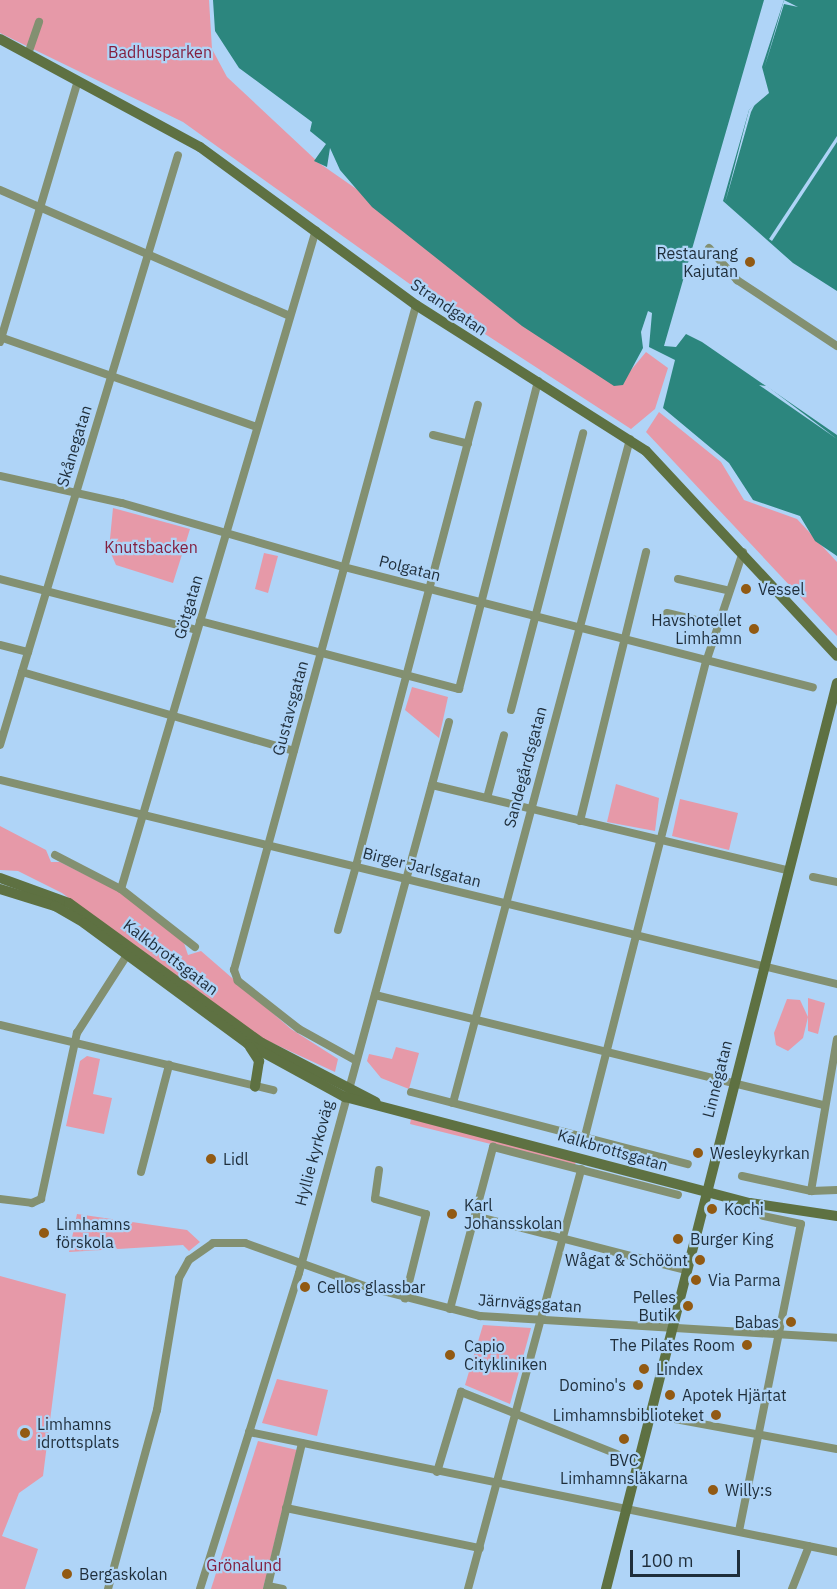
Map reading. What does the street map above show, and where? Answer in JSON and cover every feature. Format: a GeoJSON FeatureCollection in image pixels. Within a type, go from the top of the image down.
{"type":"FeatureCollection","features":[{"type":"Feature","properties":{"kind":"street"},"geometry":{"type":"LineString","coordinates":[[28,54],[39,22]]}},
{"type":"Feature","properties":{"kind":"street","name":"Strandgatan"},"geometry":{"type":"LineString","coordinates":[[0,39],[200,147],[416,304],[630,439],[669,472],[837,656]]}},
{"type":"Feature","properties":{"kind":"street"},"geometry":{"type":"LineString","coordinates":[[78,81],[0,339],[257,427]]}},
{"type":"Feature","properties":{"kind":"street","name":"Skånegatan"},"geometry":{"type":"LineString","coordinates":[[0,745],[178,155]]}},
{"type":"Feature","properties":{"kind":"street"},"geometry":{"type":"LineString","coordinates":[[0,190],[290,316]]}},
{"type":"Feature","properties":{"kind":"street","name":"Götgatan"},"geometry":{"type":"LineString","coordinates":[[121,889],[316,230]]}},
{"type":"Feature","properties":{"kind":"street"},"geometry":{"type":"LineString","coordinates":[[710,248],[737,280],[837,346]]}},
{"type":"Feature","properties":{"kind":"street","name":"Gustavsgatan"},"geometry":{"type":"LineString","coordinates":[[355,1060],[299,1029],[234,975],[416,304]]}},
{"type":"Feature","properties":{"kind":"street"},"geometry":{"type":"LineString","coordinates":[[200,621],[459,689],[538,381]]}},
{"type":"Feature","properties":{"kind":"street"},"geometry":{"type":"LineString","coordinates":[[338,930],[478,405]]}},
{"type":"Feature","properties":{"kind":"street"},"geometry":{"type":"LineString","coordinates":[[511,710],[584,433]]}},
{"type":"Feature","properties":{"kind":"street"},"geometry":{"type":"LineString","coordinates":[[433,435],[468,444]]}},
{"type":"Feature","properties":{"kind":"street","name":"Sandegårdsgatan"},"geometry":{"type":"LineString","coordinates":[[453,1103],[504,902],[630,439]]}},
{"type":"Feature","properties":{"kind":"street","name":"Polgatan"},"geometry":{"type":"LineString","coordinates":[[0,476],[226,532],[344,567],[706,662],[813,687]]}},
{"type":"Feature","properties":{"kind":"street"},"geometry":{"type":"LineString","coordinates":[[580,821],[646,552]]}},
{"type":"Feature","properties":{"kind":"street"},"geometry":{"type":"LineString","coordinates":[[585,1136],[706,662],[726,590],[742,552]]}},
{"type":"Feature","properties":{"kind":"street"},"geometry":{"type":"LineString","coordinates":[[0,579],[197,630]]}},
{"type":"Feature","properties":{"kind":"street"},"geometry":{"type":"LineString","coordinates":[[678,579],[726,590]]}},
{"type":"Feature","properties":{"kind":"street"},"geometry":{"type":"LineString","coordinates":[[667,613],[717,625]]}},
{"type":"Feature","properties":{"kind":"street"},"geometry":{"type":"LineString","coordinates":[[0,645],[28,652]]}},
{"type":"Feature","properties":{"kind":"street"},"geometry":{"type":"LineString","coordinates":[[22,672],[294,751]]}},
{"type":"Feature","properties":{"kind":"street","name":"Linnégatan"},"geometry":{"type":"LineString","coordinates":[[606,1589],[786,870],[837,683]]}},
{"type":"Feature","properties":{"kind":"street"},"geometry":{"type":"LineString","coordinates":[[0,711],[10,713]]}},
{"type":"Feature","properties":{"kind":"street","name":"Hyllie kyrkoväg"},"geometry":{"type":"LineString","coordinates":[[200,1589],[301,1262],[449,722]]}},
{"type":"Feature","properties":{"kind":"street"},"geometry":{"type":"LineString","coordinates":[[487,798],[504,735]]}},
{"type":"Feature","properties":{"kind":"street","name":"Birger Jarlsgatan"},"geometry":{"type":"LineString","coordinates":[[0,780],[837,984]]}},
{"type":"Feature","properties":{"kind":"street"},"geometry":{"type":"LineString","coordinates":[[432,784],[786,870]]}},
{"type":"Feature","properties":{"kind":"street"},"geometry":{"type":"LineString","coordinates":[[55,855],[121,889],[195,947]]}},
{"type":"Feature","properties":{"kind":"street"},"geometry":{"type":"LineString","coordinates":[[813,877],[837,882]]}},
{"type":"Feature","properties":{"kind":"street","name":"Kalkbrottsgatan"},"geometry":{"type":"LineString","coordinates":[[1,881],[55,906],[127,955],[248,1044],[346,1093],[382,1105],[705,1192],[837,1216]]}},
{"type":"Feature","properties":{"kind":"street","name":"Kalkbrottsgatan"},"geometry":{"type":"LineString","coordinates":[[1,881],[77,908],[262,1043],[346,1093]]}},
{"type":"Feature","properties":{"kind":"street"},"geometry":{"type":"LineString","coordinates":[[0,1199],[37,1202],[43,1195],[75,1043],[88,1008],[127,955]]}},
{"type":"Feature","properties":{"kind":"street"},"geometry":{"type":"LineString","coordinates":[[375,995],[823,1105]]}},
{"type":"Feature","properties":{"kind":"street"},"geometry":{"type":"LineString","coordinates":[[0,1025],[273,1090]]}},
{"type":"Feature","properties":{"kind":"street"},"geometry":{"type":"LineString","coordinates":[[811,1191],[823,1105],[837,1039]]}},
{"type":"Feature","properties":{"kind":"street"},"geometry":{"type":"LineString","coordinates":[[248,1044],[259,1061],[255,1087]]}},
{"type":"Feature","properties":{"kind":"street"},"geometry":{"type":"LineString","coordinates":[[141,1172],[169,1065]]}},
{"type":"Feature","properties":{"kind":"street"},"geometry":{"type":"LineString","coordinates":[[411,1092],[688,1164]]}},
{"type":"Feature","properties":{"kind":"street"},"geometry":{"type":"LineString","coordinates":[[450,1310],[493,1147],[678,1195]]}},
{"type":"Feature","properties":{"kind":"street"},"geometry":{"type":"LineString","coordinates":[[468,1589],[543,1317],[581,1168]]}},
{"type":"Feature","properties":{"kind":"street"},"geometry":{"type":"LineString","coordinates":[[379,1170],[375,1199],[426,1214],[405,1298]]}},
{"type":"Feature","properties":{"kind":"street"},"geometry":{"type":"LineString","coordinates":[[742,1176],[811,1191],[837,1190]]}},
{"type":"Feature","properties":{"kind":"street"},"geometry":{"type":"LineString","coordinates":[[475,1216],[685,1270]]}},
{"type":"Feature","properties":{"kind":"street"},"geometry":{"type":"LineString","coordinates":[[739,1531],[801,1224],[763,1216]]}},
{"type":"Feature","properties":{"kind":"street","name":"Järnvägsgatan"},"geometry":{"type":"LineString","coordinates":[[108,1589],[157,1410],[178,1278],[198,1251],[229,1240],[405,1298],[480,1316],[543,1317],[670,1328],[837,1338]]}},
{"type":"Feature","properties":{"kind":"street"},"geometry":{"type":"LineString","coordinates":[[437,1472],[458,1394],[516,1413],[616,1454]]}},
{"type":"Feature","properties":{"kind":"street"},"geometry":{"type":"LineString","coordinates":[[648,1414],[837,1449]]}},
{"type":"Feature","properties":{"kind":"street"},"geometry":{"type":"LineString","coordinates":[[249,1432],[497,1485],[837,1552]]}},
{"type":"Feature","properties":{"kind":"street"},"geometry":{"type":"LineString","coordinates":[[284,1589],[267,1587],[302,1443]]}},
{"type":"Feature","properties":{"kind":"street"},"geometry":{"type":"LineString","coordinates":[[286,1508],[480,1548]]}},
{"type":"Feature","properties":{"kind":"street"},"geometry":{"type":"LineString","coordinates":[[795,1588],[809,1546]]}},
{"type":"Feature","properties":{"kind":"green space","name":"Badhusparken"},"geometry":{"type":"Polygon","coordinates":[[[0,0],[209,0],[212,49],[227,77],[319,163],[626,376],[646,352],[668,368],[655,409],[631,429],[428,297],[183,122],[0,33],[0,0]]]}},
{"type":"Feature","properties":{"kind":"green space"},"geometry":{"type":"Polygon","coordinates":[[[659,412],[721,462],[744,500],[797,519],[837,562],[837,636],[646,432],[659,412]]]}},
{"type":"Feature","properties":{"kind":"green space","name":"Knutsbacken"},"geometry":{"type":"Polygon","coordinates":[[[113,508],[190,529],[173,583],[116,565],[109,549],[113,508]]]}},
{"type":"Feature","properties":{"kind":"green space"},"geometry":{"type":"Polygon","coordinates":[[[264,553],[278,556],[268,593],[255,589],[264,553]]]}},
{"type":"Feature","properties":{"kind":"green space"},"geometry":{"type":"Polygon","coordinates":[[[412,687],[448,697],[439,738],[405,710],[412,687]]]}},
{"type":"Feature","properties":{"kind":"green space"},"geometry":{"type":"Polygon","coordinates":[[[616,784],[659,798],[655,831],[607,822],[616,784]]]}},
{"type":"Feature","properties":{"kind":"green space"},"geometry":{"type":"Polygon","coordinates":[[[680,799],[738,813],[729,850],[672,836],[680,799]]]}},
{"type":"Feature","properties":{"kind":"green space"},"geometry":{"type":"Polygon","coordinates":[[[0,826],[46,850],[51,862],[60,862],[124,894],[184,943],[188,955],[201,951],[291,1029],[338,1059],[335,1072],[255,1035],[62,893],[18,871],[0,870],[0,826]]]}},
{"type":"Feature","properties":{"kind":"green space"},"geometry":{"type":"Polygon","coordinates":[[[808,998],[825,1003],[818,1034],[808,1031],[808,998]]]}},
{"type":"Feature","properties":{"kind":"green space"},"geometry":{"type":"Polygon","coordinates":[[[787,999],[800,1000],[808,1017],[803,1038],[788,1051],[776,1045],[774,1033],[787,999]]]}},
{"type":"Feature","properties":{"kind":"green space"},"geometry":{"type":"Polygon","coordinates":[[[396,1047],[419,1053],[409,1089],[381,1078],[367,1061],[369,1054],[392,1059],[396,1047]]]}},
{"type":"Feature","properties":{"kind":"green space"},"geometry":{"type":"Polygon","coordinates":[[[87,1056],[100,1059],[93,1094],[112,1098],[104,1134],[66,1126],[80,1061],[87,1056]]]}},
{"type":"Feature","properties":{"kind":"green space"},"geometry":{"type":"Polygon","coordinates":[[[411,1119],[576,1161],[575,1165],[410,1124],[411,1119]]]}},
{"type":"Feature","properties":{"kind":"green space"},"geometry":{"type":"Polygon","coordinates":[[[77,1214],[187,1230],[200,1242],[189,1251],[183,1245],[69,1252],[77,1214]]]}},
{"type":"Feature","properties":{"kind":"green space","name":"Limhamns idrottsplats"},"geometry":{"type":"Polygon","coordinates":[[[0,1276],[66,1294],[43,1476],[19,1493],[2,1536],[38,1549],[25,1589],[0,1589],[0,1276]]]}},
{"type":"Feature","properties":{"kind":"green space"},"geometry":{"type":"Polygon","coordinates":[[[483,1325],[531,1328],[510,1404],[465,1385],[483,1325]]]}},
{"type":"Feature","properties":{"kind":"green space"},"geometry":{"type":"Polygon","coordinates":[[[277,1379],[328,1390],[317,1436],[262,1423],[277,1379]]]}},
{"type":"Feature","properties":{"kind":"green space","name":"Grönalund"},"geometry":{"type":"Polygon","coordinates":[[[258,1441],[297,1450],[263,1589],[211,1589],[258,1441]]]}},
{"type":"Feature","properties":{"kind":"shaded area"},"geometry":{"type":"Polygon","coordinates":[[[213,0],[764,0],[664,346],[676,347],[686,334],[702,342],[837,435],[837,556],[815,541],[800,516],[753,500],[729,463],[663,408],[675,360],[649,347],[652,313],[648,311],[641,332],[643,348],[623,385],[614,386],[522,326],[372,207],[340,170],[330,148],[327,167],[314,161],[326,144],[310,131],[312,122],[239,68],[215,31],[213,0]]]}},
{"type":"Feature","properties":{"kind":"shaded area"},"geometry":{"type":"Polygon","coordinates":[[[784,0],[837,0],[837,291],[793,263],[723,201],[749,110],[769,93],[762,67],[784,0]]]}},
{"type":"Feature","properties":{"kind":"pier"},"geometry":{"type":"Polygon","coordinates":[[[784,0],[798,7],[784,4],[764,69],[784,0]]]}},
{"type":"Feature","properties":{"kind":"pier"},"geometry":{"type":"Polygon","coordinates":[[[755,104],[751,112],[725,203],[749,110],[755,104]]]}},
{"type":"Feature","properties":{"kind":"pier"},"geometry":{"type":"Polygon","coordinates":[[[837,136],[837,142],[772,241],[769,239],[837,136]]]}},
{"type":"Feature","properties":{"kind":"pier"},"geometry":{"type":"Polygon","coordinates":[[[759,385],[767,386],[837,439],[759,385]]]}},
{"type":"Feature","properties":{"kind":"place","name":"Restaurang Kajutan"},"geometry":{"type":"Point","coordinates":[750,262]}},
{"type":"Feature","properties":{"kind":"place","name":"Vessel"},"geometry":{"type":"Point","coordinates":[746,589]}},
{"type":"Feature","properties":{"kind":"place","name":"Havshotellet Limhamn"},"geometry":{"type":"Point","coordinates":[754,629]}},
{"type":"Feature","properties":{"kind":"place","name":"Wesleykyrkan"},"geometry":{"type":"Point","coordinates":[698,1153]}},
{"type":"Feature","properties":{"kind":"place","name":"Lidl"},"geometry":{"type":"Point","coordinates":[211,1159]}},
{"type":"Feature","properties":{"kind":"place","name":"Kochi"},"geometry":{"type":"Point","coordinates":[712,1209]}},
{"type":"Feature","properties":{"kind":"place","name":"Karl Johansskolan"},"geometry":{"type":"Point","coordinates":[452,1214]}},
{"type":"Feature","properties":{"kind":"place","name":"Limhamns förskola"},"geometry":{"type":"Point","coordinates":[44,1233]}},
{"type":"Feature","properties":{"kind":"place","name":"Burger King"},"geometry":{"type":"Point","coordinates":[678,1239]}},
{"type":"Feature","properties":{"kind":"place","name":"Wågat & Schöönt"},"geometry":{"type":"Point","coordinates":[700,1260]}},
{"type":"Feature","properties":{"kind":"place","name":"Via Parma"},"geometry":{"type":"Point","coordinates":[696,1280]}},
{"type":"Feature","properties":{"kind":"place","name":"Cellos glassbar"},"geometry":{"type":"Point","coordinates":[305,1287]}},
{"type":"Feature","properties":{"kind":"place","name":"Pelles Butik"},"geometry":{"type":"Point","coordinates":[688,1306]}},
{"type":"Feature","properties":{"kind":"place","name":"Babas"},"geometry":{"type":"Point","coordinates":[791,1322]}},
{"type":"Feature","properties":{"kind":"place","name":"The Pilates Room"},"geometry":{"type":"Point","coordinates":[747,1345]}},
{"type":"Feature","properties":{"kind":"place","name":"Capio Citykliniken"},"geometry":{"type":"Point","coordinates":[450,1355]}},
{"type":"Feature","properties":{"kind":"place","name":"Lindex"},"geometry":{"type":"Point","coordinates":[644,1369]}},
{"type":"Feature","properties":{"kind":"place","name":"Domino's"},"geometry":{"type":"Point","coordinates":[638,1385]}},
{"type":"Feature","properties":{"kind":"place","name":"Apotek Hjärtat"},"geometry":{"type":"Point","coordinates":[670,1395]}},
{"type":"Feature","properties":{"kind":"place","name":"Limhamnsbiblioteket"},"geometry":{"type":"Point","coordinates":[716,1415]}},
{"type":"Feature","properties":{"kind":"place","name":"Limhamns idrottsplats"},"geometry":{"type":"Point","coordinates":[25,1433]}},
{"type":"Feature","properties":{"kind":"place","name":"BVC Limhamnsläkarna"},"geometry":{"type":"Point","coordinates":[624,1439]}},
{"type":"Feature","properties":{"kind":"place","name":"Willy:s"},"geometry":{"type":"Point","coordinates":[713,1490]}},
{"type":"Feature","properties":{"kind":"place","name":"Bergaskolan"},"geometry":{"type":"Point","coordinates":[67,1574]}}]}
